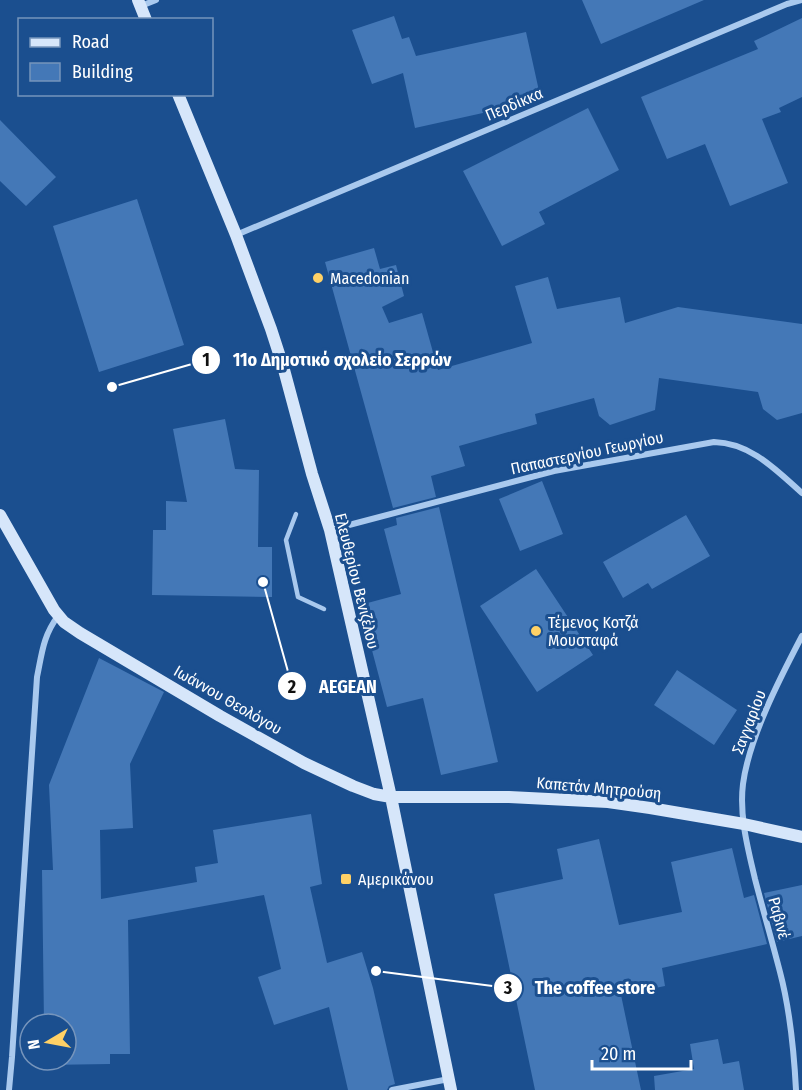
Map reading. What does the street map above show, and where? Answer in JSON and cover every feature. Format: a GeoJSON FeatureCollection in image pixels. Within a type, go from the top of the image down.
{"type":"FeatureCollection","features":[{"type":"Feature","properties":{"kind":"main road"},"geometry":{"type":"LineString","coordinates":[[140,3],[145,18]]}},
{"type":"Feature","properties":{"kind":"main road","name":"Ελευθερίου Βενιζέλου"},"geometry":{"type":"LineString","coordinates":[[179,96],[236,235],[271,329],[330,530],[391,797],[450,1084]]}},
{"type":"Feature","properties":{"kind":"main road"},"geometry":{"type":"LineString","coordinates":[[1,517],[58,616]]}},
{"type":"Feature","properties":{"kind":"main road","name":"Ιωάννου Θεολόγου"},"geometry":{"type":"LineString","coordinates":[[58,616],[80,633],[283,751],[353,786],[374,794],[391,797]]}},
{"type":"Feature","properties":{"kind":"main road","name":"Καπετάν Μητρούση"},"geometry":{"type":"LineString","coordinates":[[391,797],[468,796],[608,802],[744,824],[802,837]]}},
{"type":"Feature","properties":{"kind":"street"},"geometry":{"type":"LineString","coordinates":[[140,3],[156,0]]}},
{"type":"Feature","properties":{"kind":"street","name":"Περδίκκα"},"geometry":{"type":"LineString","coordinates":[[236,235],[787,4],[802,0]]}},
{"type":"Feature","properties":{"kind":"street","name":"Παπαστεργίου Γεωργίου"},"geometry":{"type":"LineString","coordinates":[[330,530],[554,471],[714,442],[725,442],[746,449],[766,462],[802,493]]}},
{"type":"Feature","properties":{"kind":"street"},"geometry":{"type":"LineString","coordinates":[[9,1090],[38,677],[47,631],[58,616]]}},
{"type":"Feature","properties":{"kind":"street","name":"Σαγγαρίου"},"geometry":{"type":"LineString","coordinates":[[744,824],[742,806],[746,766],[762,721],[802,636]]}},
{"type":"Feature","properties":{"kind":"street","name":"Ραβινέ"},"geometry":{"type":"LineString","coordinates":[[744,824],[753,872],[781,974],[792,1041],[796,1090]]}},
{"type":"Feature","properties":{"kind":"street"},"geometry":{"type":"LineString","coordinates":[[392,1090],[450,1084]]}},
{"type":"Feature","properties":{"kind":"lane"},"geometry":{"type":"LineString","coordinates":[[296,514],[286,540],[298,597],[324,609]]}},
{"type":"Feature","properties":{"kind":"building"},"geometry":{"type":"Polygon","coordinates":[[[582,0],[704,0],[601,44],[582,0]]]}},
{"type":"Feature","properties":{"kind":"building"},"geometry":{"type":"Polygon","coordinates":[[[394,16],[402,39],[409,37],[416,56],[526,32],[541,100],[415,128],[403,73],[372,84],[352,30],[394,16]]]}},
{"type":"Feature","properties":{"kind":"building"},"geometry":{"type":"Polygon","coordinates":[[[802,18],[802,97],[779,108],[781,112],[762,119],[788,183],[730,206],[705,144],[667,159],[641,97],[758,49],[754,41],[802,18]]]}},
{"type":"Feature","properties":{"kind":"building"},"geometry":{"type":"Polygon","coordinates":[[[588,108],[619,170],[539,212],[545,224],[502,246],[463,171],[588,108]]]}},
{"type":"Feature","properties":{"kind":"building"},"geometry":{"type":"Polygon","coordinates":[[[0,120],[56,177],[26,206],[0,181],[0,120]]]}},
{"type":"Feature","properties":{"kind":"building"},"geometry":{"type":"Polygon","coordinates":[[[137,199],[184,345],[99,372],[53,226],[137,199]]]}},
{"type":"Feature","properties":{"kind":"building"},"geometry":{"type":"Polygon","coordinates":[[[374,248],[380,269],[396,265],[404,296],[382,307],[389,323],[422,313],[438,370],[532,343],[515,286],[548,277],[557,309],[620,297],[625,323],[678,307],[802,324],[802,413],[777,420],[763,409],[758,392],[659,378],[655,410],[610,425],[599,416],[594,398],[535,414],[537,424],[459,446],[465,466],[431,476],[436,497],[393,508],[325,262],[374,248]]]}},
{"type":"Feature","properties":{"kind":"building"},"geometry":{"type":"Polygon","coordinates":[[[225,419],[235,469],[259,470],[258,547],[272,547],[272,597],[152,595],[153,530],[166,530],[166,501],[187,502],[173,429],[225,419]]]}},
{"type":"Feature","properties":{"kind":"building"},"geometry":{"type":"Polygon","coordinates":[[[542,481],[563,534],[520,551],[499,499],[542,481]]]}},
{"type":"Feature","properties":{"kind":"building"},"geometry":{"type":"Polygon","coordinates":[[[439,507],[498,762],[441,775],[423,698],[387,707],[360,605],[401,594],[384,529],[397,525],[396,518],[439,507]]]}},
{"type":"Feature","properties":{"kind":"building"},"geometry":{"type":"Polygon","coordinates":[[[686,515],[710,556],[652,589],[648,583],[623,598],[603,562],[686,515]]]}},
{"type":"Feature","properties":{"kind":"building","name":"Τέμενος Κοτζά Μουσταφά"},"geometry":{"type":"Polygon","coordinates":[[[536,569],[593,655],[537,692],[480,606],[536,569]]]}},
{"type":"Feature","properties":{"kind":"building"},"geometry":{"type":"Polygon","coordinates":[[[99,658],[164,692],[130,764],[133,828],[100,830],[101,899],[197,882],[195,867],[218,863],[213,830],[311,814],[322,884],[310,887],[327,963],[362,952],[373,988],[395,1084],[389,1086],[387,1090],[348,1090],[329,1007],[274,1025],[258,977],[281,969],[264,895],[128,920],[130,1054],[110,1054],[110,1064],[78,1064],[78,1012],[44,1012],[42,870],[53,870],[49,785],[99,658]]]}},
{"type":"Feature","properties":{"kind":"building"},"geometry":{"type":"Polygon","coordinates":[[[677,670],[737,710],[714,745],[654,705],[677,670]]]}},
{"type":"Feature","properties":{"kind":"building"},"geometry":{"type":"Polygon","coordinates":[[[599,839],[619,925],[682,912],[671,862],[732,848],[744,898],[754,895],[767,944],[662,968],[665,986],[621,995],[641,1090],[535,1090],[494,894],[563,879],[557,849],[599,839]]]}},
{"type":"Feature","properties":{"kind":"building"},"geometry":{"type":"Polygon","coordinates":[[[802,885],[802,936],[777,942],[764,893],[802,885]]]}},
{"type":"Feature","properties":{"kind":"building"},"geometry":{"type":"Polygon","coordinates":[[[718,1039],[723,1064],[739,1061],[744,1090],[655,1090],[654,1076],[694,1069],[690,1044],[718,1039]]]}},
{"type":"Feature","properties":{"kind":"place","name":"Macedonian"},"geometry":{"type":"Point","coordinates":[318,278]}},
{"type":"Feature","properties":{"kind":"place","name":"11ο Δημοτικό σχολείο Σερρών"},"geometry":{"type":"Point","coordinates":[112,387]}},
{"type":"Feature","properties":{"kind":"place","name":"AEGEAN"},"geometry":{"type":"Point","coordinates":[263,582]}},
{"type":"Feature","properties":{"kind":"place","name":"Τέμενος Κοτζά Μουσταφά"},"geometry":{"type":"Point","coordinates":[536,631]}},
{"type":"Feature","properties":{"kind":"place","name":"Αμερικάνου"},"geometry":{"type":"Point","coordinates":[346,879]}},
{"type":"Feature","properties":{"kind":"place","name":"The coffee store"},"geometry":{"type":"Point","coordinates":[376,971]}}]}
